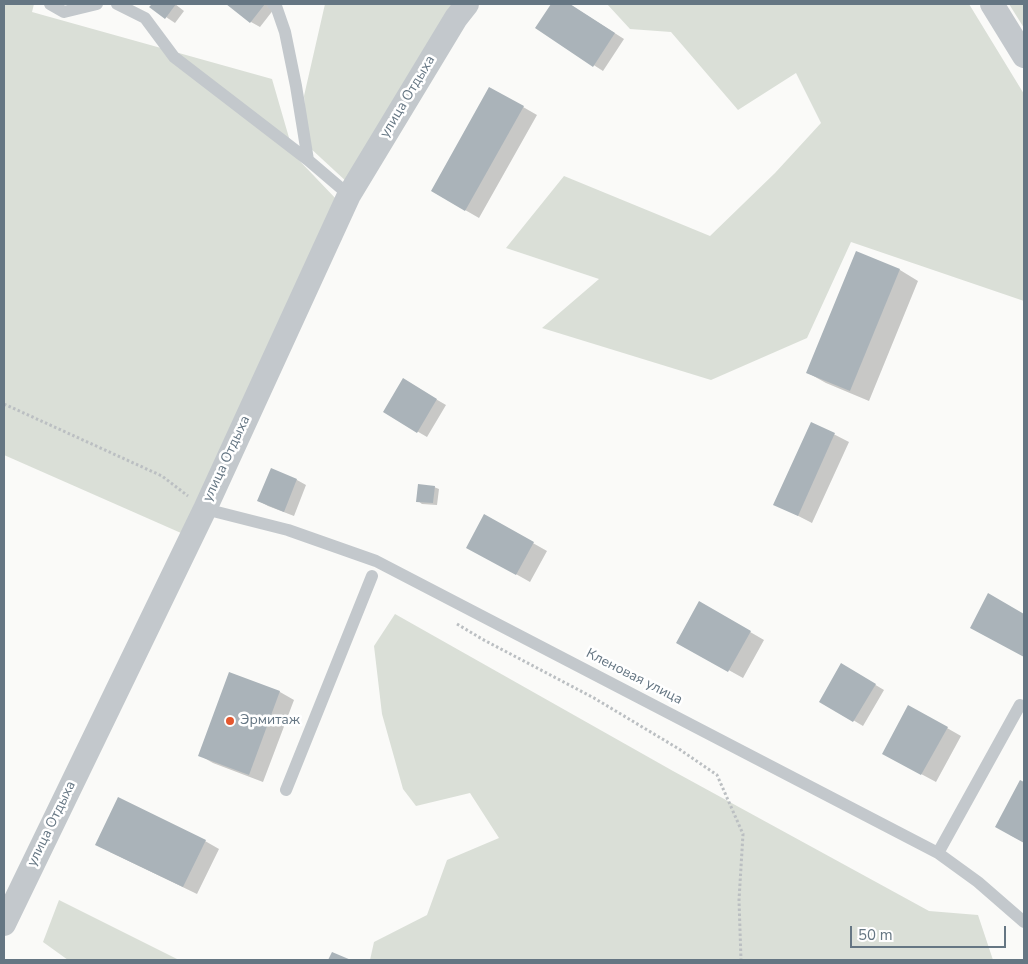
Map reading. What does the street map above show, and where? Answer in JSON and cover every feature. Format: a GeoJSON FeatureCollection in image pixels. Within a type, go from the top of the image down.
{"type":"FeatureCollection","features":[{"type":"Feature","properties":{"kind":"street","name":"улица Отдыха"},"geometry":{"type":"LineString","coordinates":[[4,924],[205,509],[349,195],[456,18],[468,4]]}},
{"type":"Feature","properties":{"kind":"street"},"geometry":{"type":"LineString","coordinates":[[992,4],[1024,56]]}},
{"type":"Feature","properties":{"kind":"lane"},"geometry":{"type":"LineString","coordinates":[[50,4],[64,12],[97,4]]}},
{"type":"Feature","properties":{"kind":"lane"},"geometry":{"type":"LineString","coordinates":[[117,4],[144,18],[174,57],[308,160],[349,195]]}},
{"type":"Feature","properties":{"kind":"lane"},"geometry":{"type":"LineString","coordinates":[[273,4],[276,6],[285,32],[308,160]]}},
{"type":"Feature","properties":{"kind":"lane","name":"Кленовая улица"},"geometry":{"type":"LineString","coordinates":[[205,509],[288,530],[376,561],[938,853],[978,882],[1024,922]]}},
{"type":"Feature","properties":{"kind":"lane"},"geometry":{"type":"LineString","coordinates":[[286,790],[372,576]]}},
{"type":"Feature","properties":{"kind":"lane"},"geometry":{"type":"LineString","coordinates":[[938,853],[1020,705]]}},
{"type":"Feature","properties":{"kind":"path"},"geometry":{"type":"LineString","coordinates":[[4,404],[162,476],[205,509]]}},
{"type":"Feature","properties":{"kind":"path"},"geometry":{"type":"LineString","coordinates":[[449,619],[482,639],[594,698],[679,749],[717,775],[743,834],[739,900],[741,960]]}},
{"type":"Feature","properties":{"kind":"shaded area"},"geometry":{"type":"Polygon","coordinates":[[[4,4],[34,4],[32,12],[272,79],[294,155],[338,201],[181,533],[4,455],[4,4]]]}},
{"type":"Feature","properties":{"kind":"shaded area"},"geometry":{"type":"Polygon","coordinates":[[[325,4],[459,4],[348,183],[308,146],[304,96],[325,4]]]}},
{"type":"Feature","properties":{"kind":"shaded area"},"geometry":{"type":"Polygon","coordinates":[[[607,4],[969,4],[1024,94],[1024,301],[851,242],[807,338],[711,380],[542,328],[599,279],[506,248],[564,176],[710,236],[775,173],[821,123],[796,73],[738,110],[671,32],[630,29],[607,4]]]}},
{"type":"Feature","properties":{"kind":"shaded area"},"geometry":{"type":"Polygon","coordinates":[[[1009,4],[1024,4],[1024,28],[1009,4]]]}},
{"type":"Feature","properties":{"kind":"shaded area"},"geometry":{"type":"Polygon","coordinates":[[[395,614],[673,771],[929,911],[978,915],[993,960],[370,960],[374,942],[427,915],[447,860],[499,838],[470,793],[416,806],[403,789],[382,714],[374,646],[395,614]]]}},
{"type":"Feature","properties":{"kind":"shaded area"},"geometry":{"type":"Polygon","coordinates":[[[59,900],[179,960],[68,960],[43,942],[59,900]]]}},
{"type":"Feature","properties":{"kind":"building"},"geometry":{"type":"Polygon","coordinates":[[[152,4],[176,4],[165,19],[149,7],[152,4]]]}},
{"type":"Feature","properties":{"kind":"building"},"geometry":{"type":"Polygon","coordinates":[[[226,4],[265,4],[250,23],[226,4]]]}},
{"type":"Feature","properties":{"kind":"building"},"geometry":{"type":"Polygon","coordinates":[[[551,4],[570,4],[615,33],[593,67],[535,28],[551,4]]]}},
{"type":"Feature","properties":{"kind":"building"},"geometry":{"type":"Polygon","coordinates":[[[489,87],[524,106],[465,211],[431,191],[489,87]]]}},
{"type":"Feature","properties":{"kind":"building"},"geometry":{"type":"Polygon","coordinates":[[[856,251],[900,269],[850,391],[806,373],[856,251]]]}},
{"type":"Feature","properties":{"kind":"building"},"geometry":{"type":"Polygon","coordinates":[[[403,378],[437,399],[417,433],[383,412],[403,378]]]}},
{"type":"Feature","properties":{"kind":"building"},"geometry":{"type":"Polygon","coordinates":[[[811,422],[835,433],[798,516],[773,505],[811,422]]]}},
{"type":"Feature","properties":{"kind":"building"},"geometry":{"type":"Polygon","coordinates":[[[271,468],[297,479],[284,512],[257,501],[271,468]]]}},
{"type":"Feature","properties":{"kind":"building"},"geometry":{"type":"Polygon","coordinates":[[[418,484],[435,486],[433,503],[416,502],[418,484]]]}},
{"type":"Feature","properties":{"kind":"building"},"geometry":{"type":"Polygon","coordinates":[[[484,514],[534,542],[516,575],[466,548],[484,514]]]}},
{"type":"Feature","properties":{"kind":"building"},"geometry":{"type":"Polygon","coordinates":[[[988,593],[1024,614],[1024,657],[970,628],[988,593]]]}},
{"type":"Feature","properties":{"kind":"building"},"geometry":{"type":"Polygon","coordinates":[[[699,601],[751,631],[728,672],[676,643],[699,601]]]}},
{"type":"Feature","properties":{"kind":"building"},"geometry":{"type":"Polygon","coordinates":[[[841,663],[876,684],[853,722],[819,702],[841,663]]]}},
{"type":"Feature","properties":{"kind":"building"},"geometry":{"type":"Polygon","coordinates":[[[229,672],[280,691],[249,775],[198,756],[229,672]]]}},
{"type":"Feature","properties":{"kind":"building"},"geometry":{"type":"Polygon","coordinates":[[[908,705],[948,727],[921,775],[882,754],[908,705]]]}},
{"type":"Feature","properties":{"kind":"building"},"geometry":{"type":"Polygon","coordinates":[[[1020,780],[1024,782],[1024,843],[995,827],[1020,780]]]}},
{"type":"Feature","properties":{"kind":"building"},"geometry":{"type":"Polygon","coordinates":[[[118,797],[206,840],[183,887],[95,845],[118,797]]]}},
{"type":"Feature","properties":{"kind":"building"},"geometry":{"type":"Polygon","coordinates":[[[332,952],[351,960],[328,960],[332,952]]]}},
{"type":"Feature","properties":{"kind":"place","name":"Эрмитаж"},"geometry":{"type":"Point","coordinates":[230,721]}}]}
